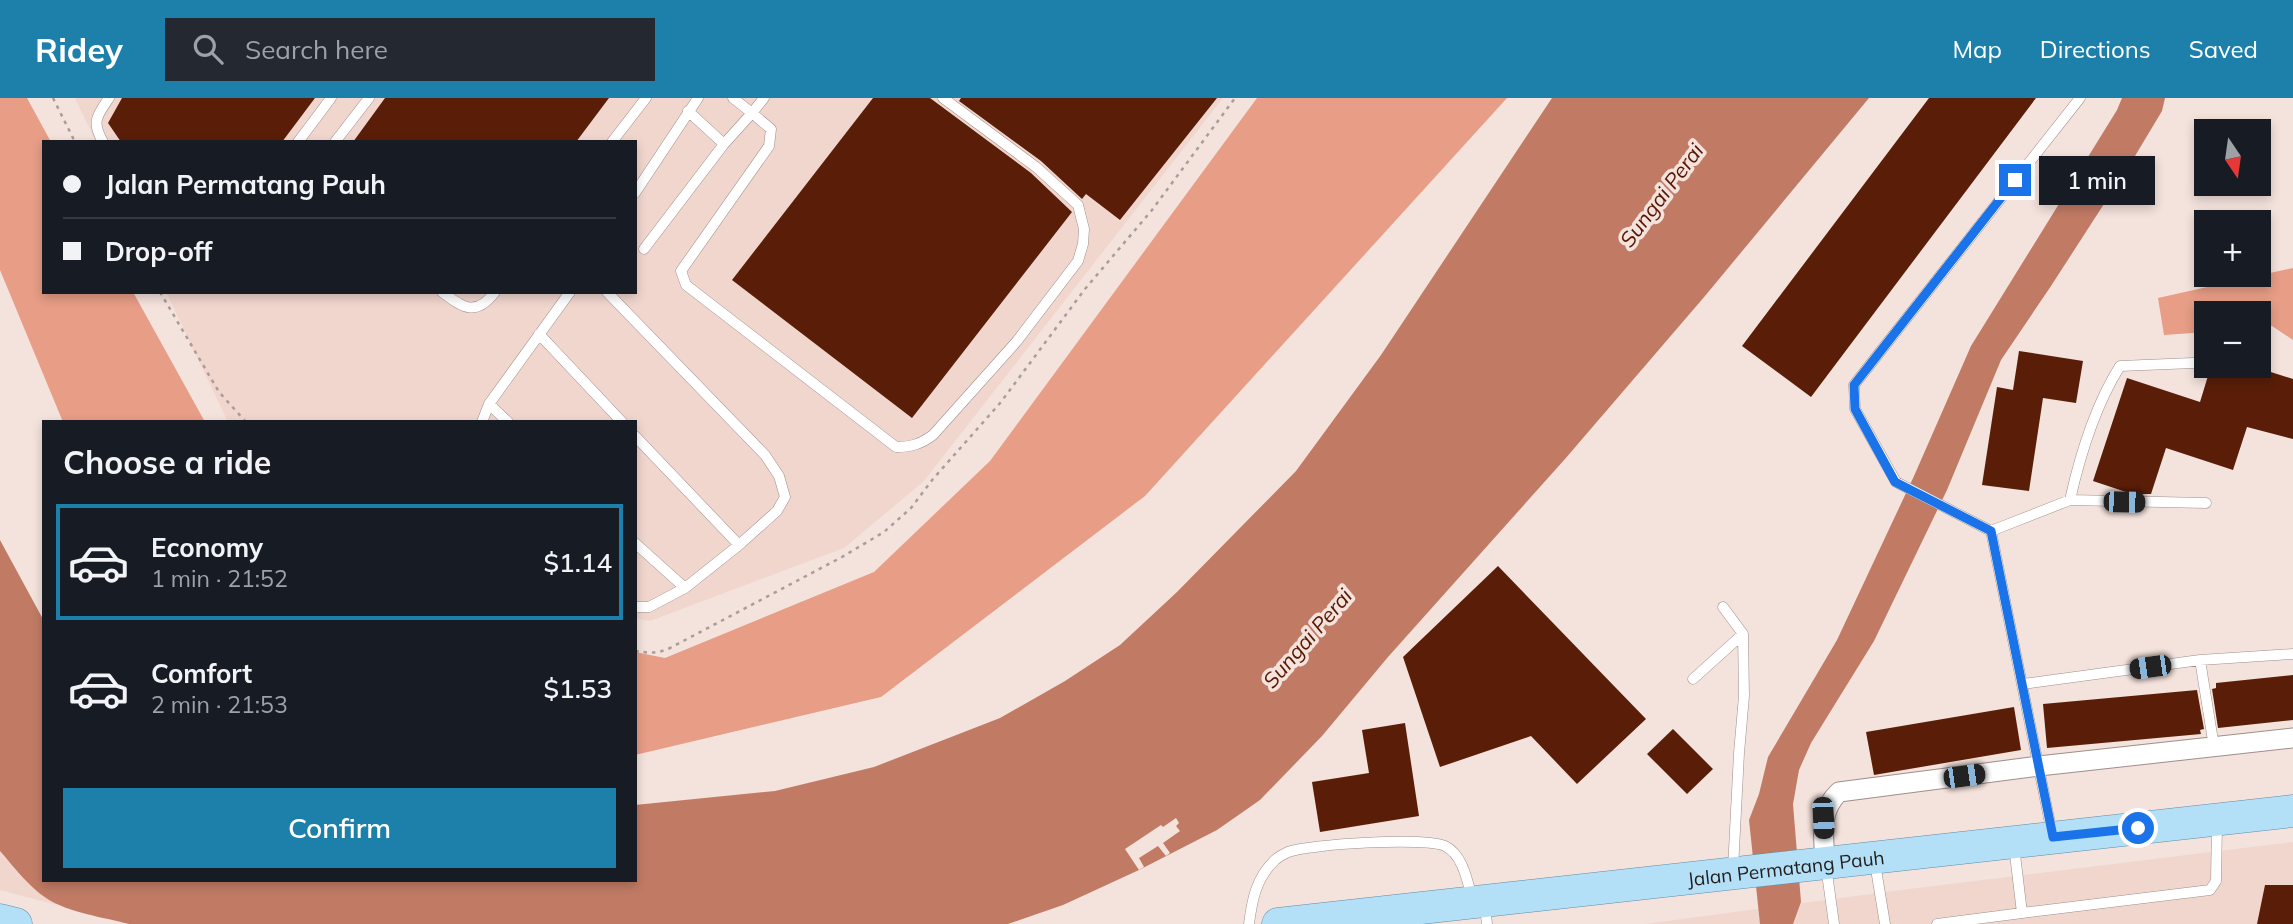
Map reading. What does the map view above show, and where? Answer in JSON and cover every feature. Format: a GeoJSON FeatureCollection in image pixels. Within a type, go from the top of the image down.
{"type":"FeatureCollection","features":[{"type":"Feature","properties":{"kind":"main road","name":"Jalan Permatang Pauh"},"geometry":{"type":"LineString","coordinates":[[1279,924],[1482,910],[1812,863],[2293,811]]}},
{"type":"Feature","properties":{"kind":"main road"},"geometry":{"type":"LineString","coordinates":[[0,920],[16,924]]}},
{"type":"Feature","properties":{"kind":"street"},"geometry":{"type":"LineString","coordinates":[[1812,863],[1823,818],[1830,801],[1839,792],[2039,766],[2293,738]]}},
{"type":"Feature","properties":{"kind":"lane"},"geometry":{"type":"LineString","coordinates":[[102,140],[95,125],[97,115],[109,98]]}},
{"type":"Feature","properties":{"kind":"lane"},"geometry":{"type":"LineString","coordinates":[[300,140],[331,98]]}},
{"type":"Feature","properties":{"kind":"lane"},"geometry":{"type":"LineString","coordinates":[[337,140],[369,98]]}},
{"type":"Feature","properties":{"kind":"lane"},"geometry":{"type":"LineString","coordinates":[[614,140],[646,98]]}},
{"type":"Feature","properties":{"kind":"lane"},"geometry":{"type":"LineString","coordinates":[[637,190],[698,98]]}},
{"type":"Feature","properties":{"kind":"lane"},"geometry":{"type":"LineString","coordinates":[[733,98],[771,129],[769,146],[681,271],[682,279],[685,285],[896,447],[922,443],[933,435],[1017,341],[1078,261],[1083,244],[1084,229],[1078,205],[1036,167],[943,98]]}},
{"type":"Feature","properties":{"kind":"lane"},"geometry":{"type":"LineString","coordinates":[[644,250],[724,144],[764,98]]}},
{"type":"Feature","properties":{"kind":"lane"},"geometry":{"type":"LineString","coordinates":[[2080,98],[1854,385],[1855,409],[1895,482],[1991,531],[2070,500],[2206,503]]}},
{"type":"Feature","properties":{"kind":"lane"},"geometry":{"type":"LineString","coordinates":[[688,111],[724,144]]}},
{"type":"Feature","properties":{"kind":"lane"},"geometry":{"type":"LineString","coordinates":[[445,294],[461,307],[473,309],[494,294]]}},
{"type":"Feature","properties":{"kind":"lane"},"geometry":{"type":"LineString","coordinates":[[483,420],[489,404],[569,294]]}},
{"type":"Feature","properties":{"kind":"lane"},"geometry":{"type":"LineString","coordinates":[[609,294],[765,455],[779,476],[785,497],[777,510],[739,545],[685,588],[649,607],[637,607]]}},
{"type":"Feature","properties":{"kind":"lane"},"geometry":{"type":"LineString","coordinates":[[539,334],[620,420]]}},
{"type":"Feature","properties":{"kind":"lane"},"geometry":{"type":"LineString","coordinates":[[2070,500],[2077,468],[2106,388],[2120,366],[2193,363]]}},
{"type":"Feature","properties":{"kind":"lane"},"geometry":{"type":"LineString","coordinates":[[489,404],[506,420]]}},
{"type":"Feature","properties":{"kind":"lane"},"geometry":{"type":"LineString","coordinates":[[637,438],[739,545]]}},
{"type":"Feature","properties":{"kind":"lane"},"geometry":{"type":"LineString","coordinates":[[1991,531],[2053,837]]}},
{"type":"Feature","properties":{"kind":"lane"},"geometry":{"type":"LineString","coordinates":[[637,545],[685,588]]}},
{"type":"Feature","properties":{"kind":"lane"},"geometry":{"type":"LineString","coordinates":[[1723,607],[1743,635],[1744,696],[1739,753],[1737,873]]}},
{"type":"Feature","properties":{"kind":"lane"},"geometry":{"type":"LineString","coordinates":[[1693,679],[1743,635]]}},
{"type":"Feature","properties":{"kind":"lane"},"geometry":{"type":"LineString","coordinates":[[2023,684],[2200,660],[2293,654]]}},
{"type":"Feature","properties":{"kind":"lane"},"geometry":{"type":"LineString","coordinates":[[2200,660],[2214,747]]}},
{"type":"Feature","properties":{"kind":"lane"},"geometry":{"type":"LineString","coordinates":[[1937,924],[2210,890],[2216,881],[2218,819]]}},
{"type":"Feature","properties":{"kind":"lane"},"geometry":{"type":"LineString","coordinates":[[2013,842],[2022,913]]}},
{"type":"Feature","properties":{"kind":"lane"},"geometry":{"type":"LineString","coordinates":[[1249,924],[1254,891],[1275,859],[1289,852],[1316,847],[1422,843],[1445,846],[1461,862],[1482,910]]}},
{"type":"Feature","properties":{"kind":"lane"},"geometry":{"type":"LineString","coordinates":[[1874,857],[1885,924]]}},
{"type":"Feature","properties":{"kind":"lane"},"geometry":{"type":"LineString","coordinates":[[1812,863],[1834,924]]}},
{"type":"Feature","properties":{"kind":"path"},"geometry":{"type":"LineString","coordinates":[[52,98],[74,140]]}},
{"type":"Feature","properties":{"kind":"path"},"geometry":{"type":"LineString","coordinates":[[161,294],[219,392],[244,420]]}},
{"type":"Feature","properties":{"kind":"shaded area"},"geometry":{"type":"Polygon","coordinates":[[[0,98],[27,98],[50,140],[42,140],[42,294],[134,294],[204,420],[62,420],[0,270],[0,98]]]}},
{"type":"Feature","properties":{"kind":"shaded area"},"geometry":{"type":"Polygon","coordinates":[[[75,98],[1223,98],[924,481],[844,548],[650,621],[637,618],[637,420],[227,420],[167,294],[637,294],[637,140],[95,140],[75,98]]]}},
{"type":"Feature","properties":{"kind":"shaded area"},"geometry":{"type":"Polygon","coordinates":[[[1257,98],[1507,98],[1145,496],[881,697],[637,755],[637,652],[665,658],[874,572],[990,461],[1257,98]]]}},
{"type":"Feature","properties":{"kind":"shaded area"},"geometry":{"type":"Polygon","coordinates":[[[2293,268],[2293,340],[2271,326],[2271,301],[2194,301],[2194,333],[2164,335],[2158,298],[2208,287],[2271,287],[2271,273],[2293,268]]]}},
{"type":"Feature","properties":{"kind":"shaded area"},"geometry":{"type":"Polygon","coordinates":[[[2293,842],[2293,924],[1645,924],[1901,890],[2293,842]]]}},
{"type":"Feature","properties":{"kind":"shaded area"},"geometry":{"type":"Polygon","coordinates":[[[0,851],[46,898],[72,909],[0,890],[0,851]]]}},
{"type":"Feature","properties":{"kind":"water","name":"Sungai Perai"},"geometry":{"type":"Polygon","coordinates":[[[1552,98],[1869,98],[1565,459],[1388,657],[1322,736],[1260,800],[1217,830],[1063,905],[1008,924],[129,924],[76,911],[46,898],[27,882],[0,851],[0,540],[42,617],[42,882],[637,882],[637,805],[775,791],[874,767],[1000,718],[1065,681],[1120,645],[1177,592],[1296,471],[1381,355],[1552,98]]]}},
{"type":"Feature","properties":{"kind":"water"},"geometry":{"type":"Polygon","coordinates":[[[2122,98],[2165,98],[2162,111],[2135,156],[2001,360],[1947,490],[1874,641],[1811,743],[1799,770],[1793,804],[1801,902],[1793,924],[1760,924],[1749,820],[1768,757],[1837,640],[1971,346],[2122,98]]]}},
{"type":"Feature","properties":{"kind":"pier"},"geometry":{"type":"Polygon","coordinates":[[[1176,818],[1179,823],[1176,826],[1180,831],[1163,843],[1170,853],[1166,856],[1158,846],[1139,858],[1144,867],[1139,870],[1125,849],[1176,818]]]}},
{"type":"Feature","properties":{"kind":"building"},"geometry":{"type":"Polygon","coordinates":[[[122,98],[315,98],[284,140],[120,140],[108,123],[122,98]]]}},
{"type":"Feature","properties":{"kind":"building"},"geometry":{"type":"Polygon","coordinates":[[[385,98],[609,98],[578,140],[354,140],[385,98]]]}},
{"type":"Feature","properties":{"kind":"building"},"geometry":{"type":"Polygon","coordinates":[[[873,98],[930,98],[1031,173],[1072,212],[912,418],[732,280],[873,98]]]}},
{"type":"Feature","properties":{"kind":"building"},"geometry":{"type":"Polygon","coordinates":[[[961,98],[1217,98],[1120,220],[1086,194],[1082,199],[1041,161],[959,101],[961,98]]]}},
{"type":"Feature","properties":{"kind":"building"},"geometry":{"type":"Polygon","coordinates":[[[1929,98],[2036,98],[1811,397],[1742,346],[1929,98]]]}},
{"type":"Feature","properties":{"kind":"building"},"geometry":{"type":"Polygon","coordinates":[[[2019,351],[2083,361],[2076,403],[2043,398],[2029,491],[1982,485],[1997,387],[2013,390],[2019,351]]]}},
{"type":"Feature","properties":{"kind":"building"},"geometry":{"type":"Polygon","coordinates":[[[2271,372],[2293,379],[2293,439],[2247,427],[2233,470],[2166,448],[2151,494],[2132,494],[2093,481],[2127,378],[2200,402],[2207,378],[2271,378],[2271,372]]]}},
{"type":"Feature","properties":{"kind":"building"},"geometry":{"type":"Polygon","coordinates":[[[1498,566],[1646,719],[1577,784],[1531,736],[1440,767],[1403,657],[1498,566]]]}},
{"type":"Feature","properties":{"kind":"building"},"geometry":{"type":"Polygon","coordinates":[[[2293,675],[2293,720],[2218,728],[2212,689],[2216,688],[2216,683],[2293,675]]]}},
{"type":"Feature","properties":{"kind":"building"},"geometry":{"type":"Polygon","coordinates":[[[2197,690],[2204,729],[2200,730],[2201,734],[2047,748],[2043,704],[2197,690]]]}},
{"type":"Feature","properties":{"kind":"building"},"geometry":{"type":"Polygon","coordinates":[[[2014,707],[2021,750],[1874,775],[1866,732],[2014,707]]]}},
{"type":"Feature","properties":{"kind":"building"},"geometry":{"type":"Polygon","coordinates":[[[1405,723],[1419,816],[1320,832],[1312,782],[1369,773],[1362,730],[1405,723]]]}},
{"type":"Feature","properties":{"kind":"building"},"geometry":{"type":"Polygon","coordinates":[[[1673,729],[1713,769],[1687,794],[1647,754],[1673,729]]]}},
{"type":"Feature","properties":{"kind":"building"},"geometry":{"type":"Polygon","coordinates":[[[2265,885],[2293,885],[2293,924],[2257,924],[2265,885]]]}},
{"type":"Feature","properties":{"kind":"route"},"geometry":{"type":"LineString","coordinates":[[2015,180],[1854,385],[1855,409],[1895,482],[1991,531],[2053,837],[2138,828]]}}]}
